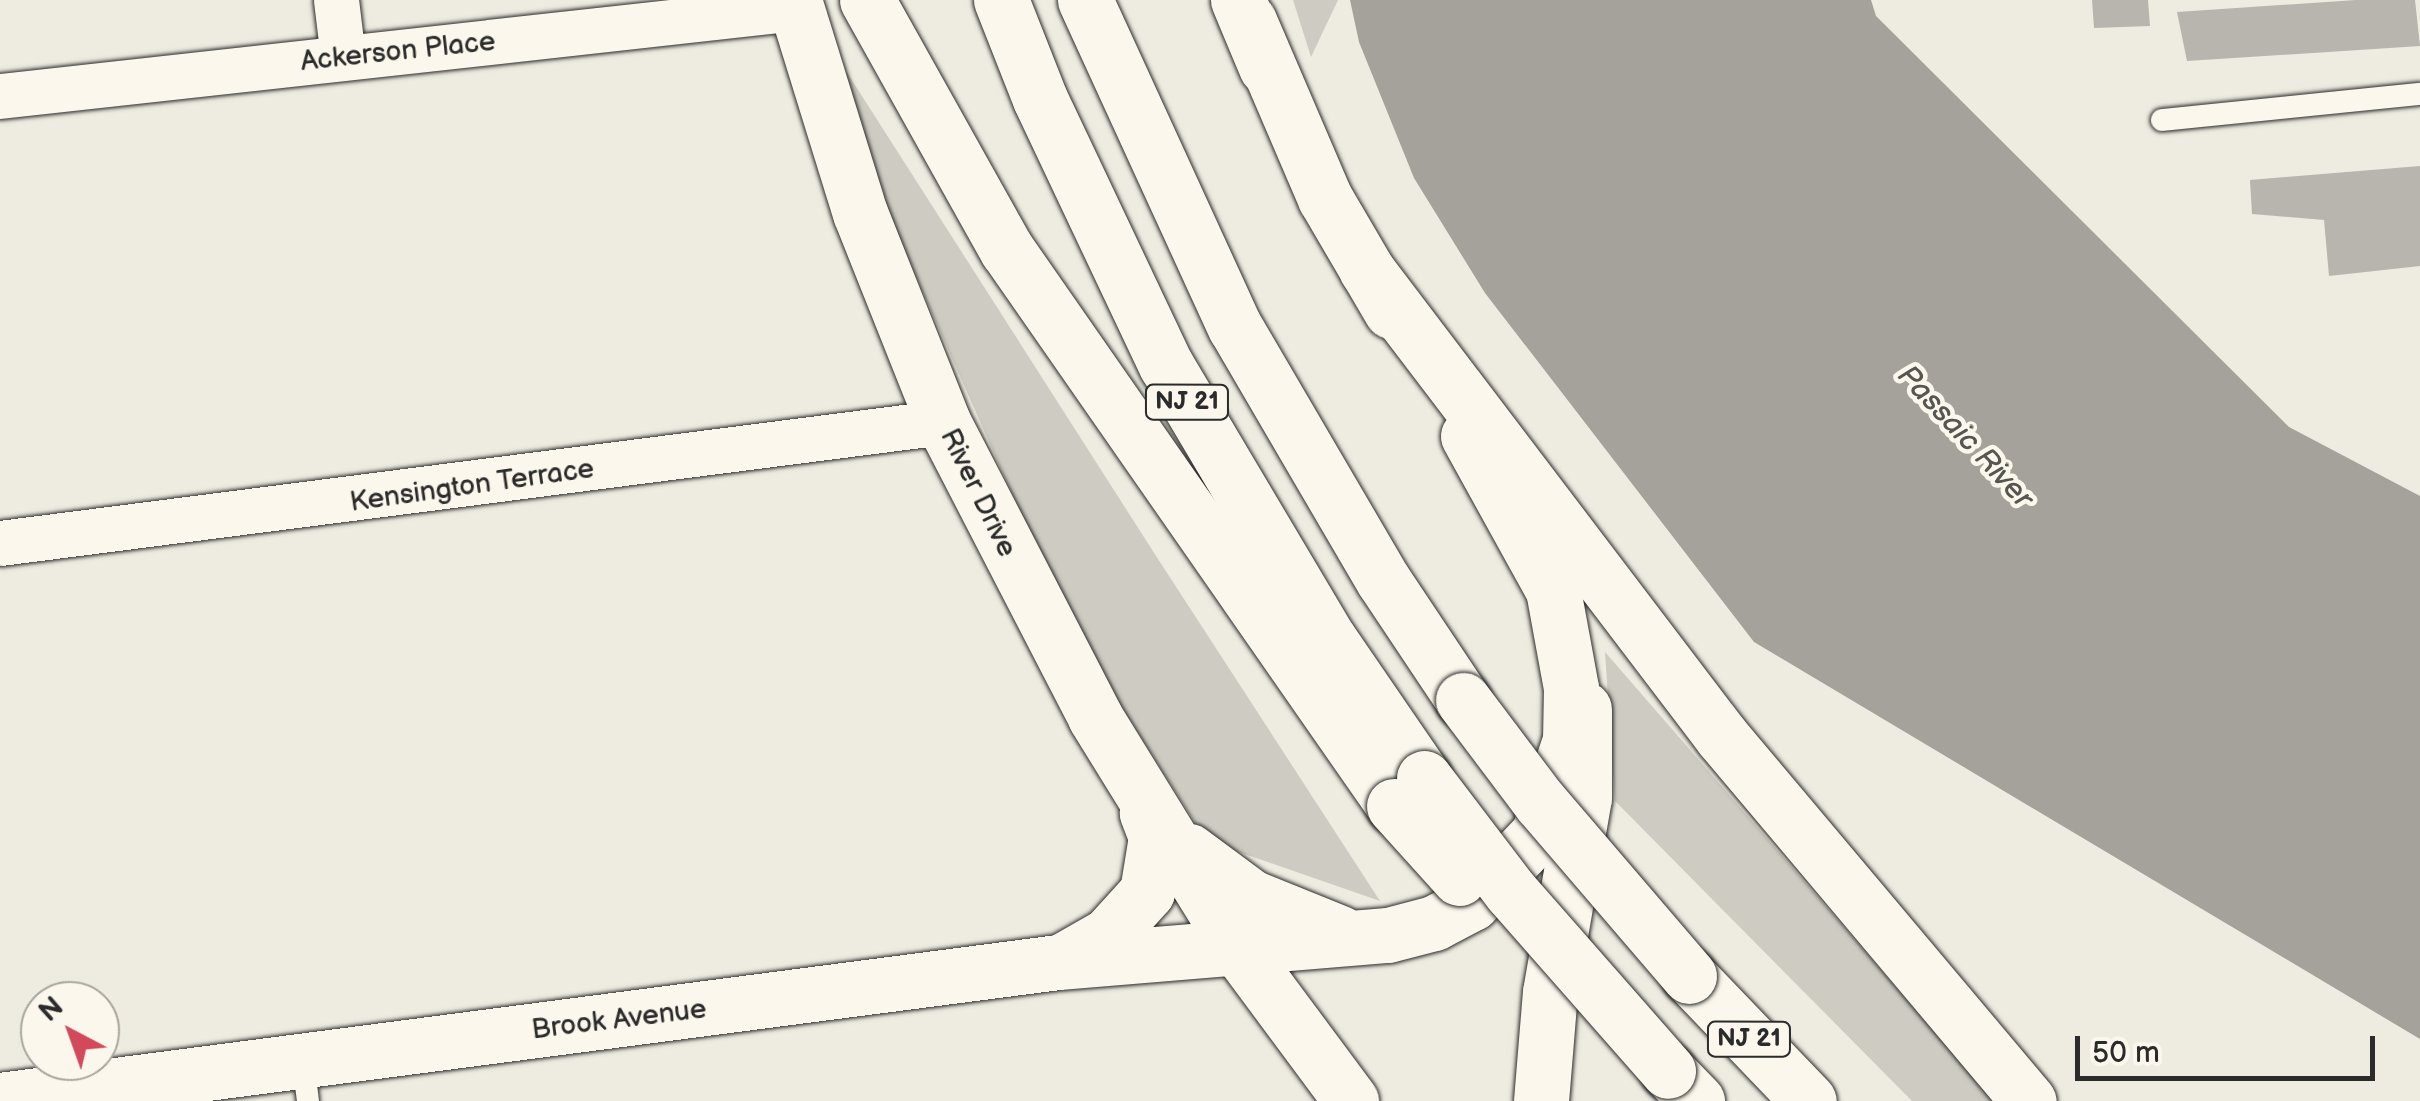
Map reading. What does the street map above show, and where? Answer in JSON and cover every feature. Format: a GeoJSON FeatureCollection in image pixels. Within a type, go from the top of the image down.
{"type":"FeatureCollection","features":[{"type":"Feature","properties":{"kind":"main road"},"geometry":{"type":"LineString","coordinates":[[867,0],[1008,250],[1409,792],[1531,953],[1682,1086]]}},
{"type":"Feature","properties":{"kind":"main road","name":"NJ 21"},"geometry":{"type":"LineString","coordinates":[[1001,0],[1062,149],[1166,365],[1328,639],[1409,792]]}},
{"type":"Feature","properties":{"kind":"main road","name":"NJ 21"},"geometry":{"type":"LineString","coordinates":[[1086,0],[1171,199],[1236,328],[1374,564],[1464,700],[1540,802],[1689,976],[1810,1101]]}},
{"type":"Feature","properties":{"kind":"main road"},"geometry":{"type":"LineString","coordinates":[[1240,0],[1325,198],[1504,495],[1553,590],[1582,690],[1588,742],[1540,1101]]}},
{"type":"Feature","properties":{"kind":"main road","name":"River Drive"},"geometry":{"type":"LineString","coordinates":[[795,4],[860,213],[943,422],[1046,628],[1143,800],[1239,950],[1350,1101]]}},
{"type":"Feature","properties":{"kind":"main road"},"geometry":{"type":"LineString","coordinates":[[1366,268],[1722,738],[2028,1101]]}},
{"type":"Feature","properties":{"kind":"main road"},"geometry":{"type":"LineString","coordinates":[[1143,800],[1174,838],[1251,897],[1338,932],[1388,935],[1434,923],[1472,903],[1538,834],[1570,740],[1569,672],[1553,590]]}},
{"type":"Feature","properties":{"kind":"main road"},"geometry":{"type":"LineString","coordinates":[[1058,962],[1108,934],[1148,892],[1156,838],[1143,800]]}},
{"type":"Feature","properties":{"kind":"main road","name":"Brook Avenue"},"geometry":{"type":"LineString","coordinates":[[0,1100],[306,1081],[1058,962],[1388,935]]}},
{"type":"Feature","properties":{"kind":"street"},"geometry":{"type":"LineString","coordinates":[[336,0],[342,58]]}},
{"type":"Feature","properties":{"kind":"street","name":"Ackerson Place"},"geometry":{"type":"LineString","coordinates":[[0,96],[795,4]]}},
{"type":"Feature","properties":{"kind":"street","name":"Kensington Terrace"},"geometry":{"type":"LineString","coordinates":[[0,544],[943,422]]}},
{"type":"Feature","properties":{"kind":"lane"},"geometry":{"type":"LineString","coordinates":[[2162,120],[2420,94]]}},
{"type":"Feature","properties":{"kind":"shaded area"},"geometry":{"type":"Polygon","coordinates":[[[1293,0],[1338,0],[1311,57],[1293,0]]]}},
{"type":"Feature","properties":{"kind":"shaded area"},"geometry":{"type":"Polygon","coordinates":[[[837,57],[1380,901],[1207,841],[1071,627],[863,157],[837,57]]]}},
{"type":"Feature","properties":{"kind":"shaded area"},"geometry":{"type":"Polygon","coordinates":[[[1605,652],[1995,1101],[1912,1101],[1615,801],[1605,652]]]}},
{"type":"Feature","properties":{"kind":"water","name":"Passaic River"},"geometry":{"type":"Polygon","coordinates":[[[1350,0],[1871,0],[1876,16],[2289,427],[2420,496],[2420,1039],[1754,642],[1485,293],[1414,178],[1359,42],[1350,0]]]}},
{"type":"Feature","properties":{"kind":"building"},"geometry":{"type":"Polygon","coordinates":[[[2092,0],[2148,0],[2150,26],[2094,28],[2092,0]]]}},
{"type":"Feature","properties":{"kind":"building"},"geometry":{"type":"Polygon","coordinates":[[[2415,0],[2420,46],[2187,61],[2177,12],[2415,0]]]}},
{"type":"Feature","properties":{"kind":"building"},"geometry":{"type":"Polygon","coordinates":[[[2420,166],[2420,266],[2329,276],[2324,220],[2252,214],[2250,180],[2420,166]]]}}]}
